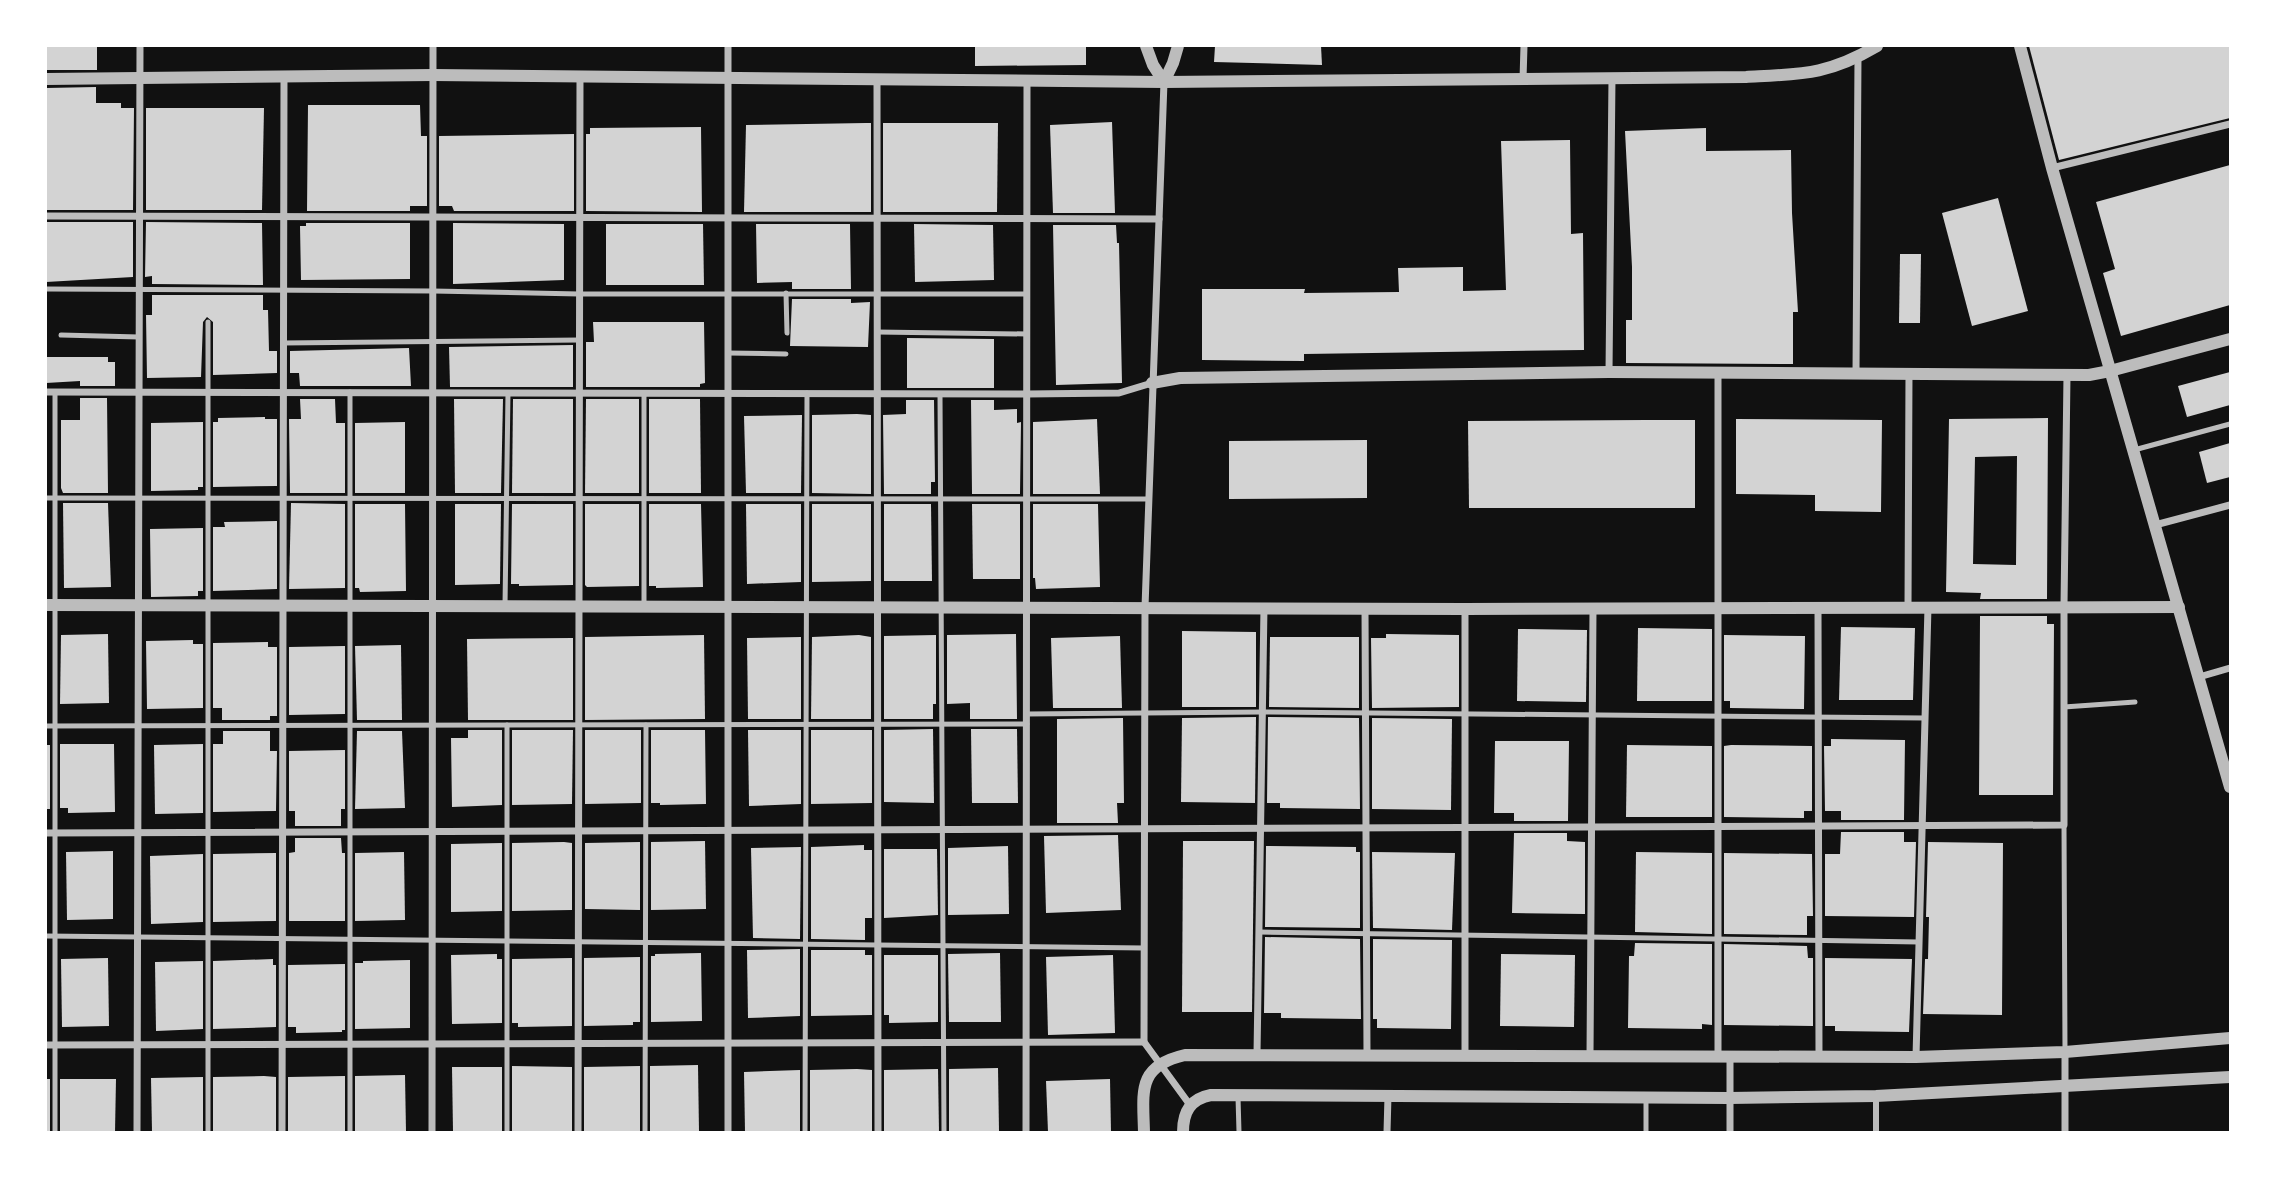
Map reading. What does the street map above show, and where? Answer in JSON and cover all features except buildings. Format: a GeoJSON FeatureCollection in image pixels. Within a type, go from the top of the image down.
{"type":"FeatureCollection","features":[{"type":"Feature","properties":{"kind":"street"},"geometry":{"type":"LineString","coordinates":[[137,1132],[140,46]]}},
{"type":"Feature","properties":{"kind":"street"},"geometry":{"type":"LineString","coordinates":[[432,1132],[433,46]]}},
{"type":"Feature","properties":{"kind":"street"},"geometry":{"type":"LineString","coordinates":[[727,1132],[728,46]]}},
{"type":"Feature","properties":{"kind":"street"},"geometry":{"type":"LineString","coordinates":[[1146,46],[1148,55],[1164,82]]}},
{"type":"Feature","properties":{"kind":"street"},"geometry":{"type":"LineString","coordinates":[[1178,46],[1164,82],[1152,383],[1145,607],[1144,1042],[1190,1105]]}},
{"type":"Feature","properties":{"kind":"street"},"geometry":{"type":"LineString","coordinates":[[1523,79],[1524,46]]}},
{"type":"Feature","properties":{"kind":"street"},"geometry":{"type":"LineString","coordinates":[[46,79],[433,75],[1164,82],[1794,75],[1820,72],[1877,46]]}},
{"type":"Feature","properties":{"kind":"street"},"geometry":{"type":"LineString","coordinates":[[2020,46],[2052,168],[2199,677],[2226,752],[2231,787]]}},
{"type":"Feature","properties":{"kind":"street"},"geometry":{"type":"LineString","coordinates":[[1856,373],[1857,57]]}},
{"type":"Feature","properties":{"kind":"street"},"geometry":{"type":"LineString","coordinates":[[282,1132],[284,77]]}},
{"type":"Feature","properties":{"kind":"street"},"geometry":{"type":"LineString","coordinates":[[578,1132],[580,77]]}},
{"type":"Feature","properties":{"kind":"street"},"geometry":{"type":"LineString","coordinates":[[1609,372],[1612,78]]}},
{"type":"Feature","properties":{"kind":"street"},"geometry":{"type":"LineString","coordinates":[[877,80],[878,1132]]}},
{"type":"Feature","properties":{"kind":"street"},"geometry":{"type":"LineString","coordinates":[[1026,1132],[1027,81]]}},
{"type":"Feature","properties":{"kind":"street"},"geometry":{"type":"LineString","coordinates":[[2052,168],[2231,124]]}},
{"type":"Feature","properties":{"kind":"street"},"geometry":{"type":"LineString","coordinates":[[46,216],[1159,219]]}},
{"type":"Feature","properties":{"kind":"street"},"geometry":{"type":"LineString","coordinates":[[46,391],[1027,394],[1119,393],[1180,378],[1609,372],[2067,375],[2110,371],[2231,339]]}},
{"type":"Feature","properties":{"kind":"street"},"geometry":{"type":"LineString","coordinates":[[1718,372],[1718,939],[1730,1132]]}},
{"type":"Feature","properties":{"kind":"street"},"geometry":{"type":"LineString","coordinates":[[1909,373],[1909,607]]}},
{"type":"Feature","properties":{"kind":"street"},"geometry":{"type":"LineString","coordinates":[[46,833],[2064,825],[2067,375]]}},
{"type":"Feature","properties":{"kind":"street"},"geometry":{"type":"LineString","coordinates":[[2155,525],[2231,505]]}},
{"type":"Feature","properties":{"kind":"street"},"geometry":{"type":"LineString","coordinates":[[50,605],[1465,609],[2179,607]]}},
{"type":"Feature","properties":{"kind":"street"},"geometry":{"type":"LineString","coordinates":[[1818,606],[1819,1057]]}},
{"type":"Feature","properties":{"kind":"street"},"geometry":{"type":"LineString","coordinates":[[1257,1054],[1264,607]]}},
{"type":"Feature","properties":{"kind":"street"},"geometry":{"type":"LineString","coordinates":[[1365,607],[1367,1055]]}},
{"type":"Feature","properties":{"kind":"street"},"geometry":{"type":"LineString","coordinates":[[1916,1057],[1928,607]]}},
{"type":"Feature","properties":{"kind":"street"},"geometry":{"type":"LineString","coordinates":[[1465,609],[1465,1057]]}},
{"type":"Feature","properties":{"kind":"street"},"geometry":{"type":"LineString","coordinates":[[1590,1056],[1593,937],[1593,609]]}},
{"type":"Feature","properties":{"kind":"street"},"geometry":{"type":"LineString","coordinates":[[2199,677],[2231,668]]}},
{"type":"Feature","properties":{"kind":"street"},"geometry":{"type":"LineString","coordinates":[[1144,1132],[1144,1085],[1148,1074],[1160,1064],[1185,1055],[1916,1057],[2064,1052],[2231,1038]]}},
{"type":"Feature","properties":{"kind":"street"},"geometry":{"type":"LineString","coordinates":[[46,1045],[1144,1042]]}},
{"type":"Feature","properties":{"kind":"street"},"geometry":{"type":"LineString","coordinates":[[2064,1052],[2065,1132]]}},
{"type":"Feature","properties":{"kind":"street"},"geometry":{"type":"LineString","coordinates":[[1183,1132],[1183,1116],[1190,1105],[1204,1097],[1876,1096],[2231,1077]]}},
{"type":"Feature","properties":{"kind":"street"},"geometry":{"type":"LineString","coordinates":[[1387,1132],[1388,1096]]}},
{"type":"Feature","properties":{"kind":"street"},"geometry":{"type":"LineString","coordinates":[[1876,1096],[1876,1132]]}},
{"type":"Feature","properties":{"kind":"lane"},"geometry":{"type":"LineString","coordinates":[[46,289],[579,294],[1027,294]]}},
{"type":"Feature","properties":{"kind":"lane"},"geometry":{"type":"LineString","coordinates":[[786,293],[787,333]]}},
{"type":"Feature","properties":{"kind":"lane"},"geometry":{"type":"LineString","coordinates":[[208,322],[208,1132]]}},
{"type":"Feature","properties":{"kind":"lane"},"geometry":{"type":"LineString","coordinates":[[877,332],[1027,334]]}},
{"type":"Feature","properties":{"kind":"lane"},"geometry":{"type":"LineString","coordinates":[[61,335],[139,337]]}},
{"type":"Feature","properties":{"kind":"lane"},"geometry":{"type":"LineString","coordinates":[[283,343],[579,340]]}},
{"type":"Feature","properties":{"kind":"lane"},"geometry":{"type":"LineString","coordinates":[[728,354],[786,354]]}},
{"type":"Feature","properties":{"kind":"lane"},"geometry":{"type":"LineString","coordinates":[[55,391],[55,498],[50,605],[55,726],[55,1132]]}},
{"type":"Feature","properties":{"kind":"lane"},"geometry":{"type":"LineString","coordinates":[[350,392],[350,1132]]}},
{"type":"Feature","properties":{"kind":"lane"},"geometry":{"type":"LineString","coordinates":[[505,606],[508,393]]}},
{"type":"Feature","properties":{"kind":"lane"},"geometry":{"type":"LineString","coordinates":[[644,393],[644,606]]}},
{"type":"Feature","properties":{"kind":"lane"},"geometry":{"type":"LineString","coordinates":[[805,1132],[807,393]]}},
{"type":"Feature","properties":{"kind":"lane"},"geometry":{"type":"LineString","coordinates":[[940,394],[944,1132]]}},
{"type":"Feature","properties":{"kind":"lane"},"geometry":{"type":"LineString","coordinates":[[2134,450],[2231,424]]}},
{"type":"Feature","properties":{"kind":"lane"},"geometry":{"type":"LineString","coordinates":[[46,498],[1149,499]]}},
{"type":"Feature","properties":{"kind":"lane"},"geometry":{"type":"LineString","coordinates":[[2064,707],[2135,702]]}},
{"type":"Feature","properties":{"kind":"lane"},"geometry":{"type":"LineString","coordinates":[[1026,714],[1262,712],[1925,718]]}},
{"type":"Feature","properties":{"kind":"lane"},"geometry":{"type":"LineString","coordinates":[[46,726],[1027,723]]}},
{"type":"Feature","properties":{"kind":"lane"},"geometry":{"type":"LineString","coordinates":[[645,1132],[646,724]]}},
{"type":"Feature","properties":{"kind":"lane"},"geometry":{"type":"LineString","coordinates":[[507,725],[507,1132]]}},
{"type":"Feature","properties":{"kind":"lane"},"geometry":{"type":"LineString","coordinates":[[2064,825],[2064,1052]]}},
{"type":"Feature","properties":{"kind":"lane"},"geometry":{"type":"LineString","coordinates":[[1259,932],[1919,942]]}},
{"type":"Feature","properties":{"kind":"lane"},"geometry":{"type":"LineString","coordinates":[[46,936],[1144,948]]}},
{"type":"Feature","properties":{"kind":"lane"},"geometry":{"type":"LineString","coordinates":[[1238,1096],[1239,1132]]}},
{"type":"Feature","properties":{"kind":"lane"},"geometry":{"type":"LineString","coordinates":[[1646,1098],[1646,1132]]}}]}
